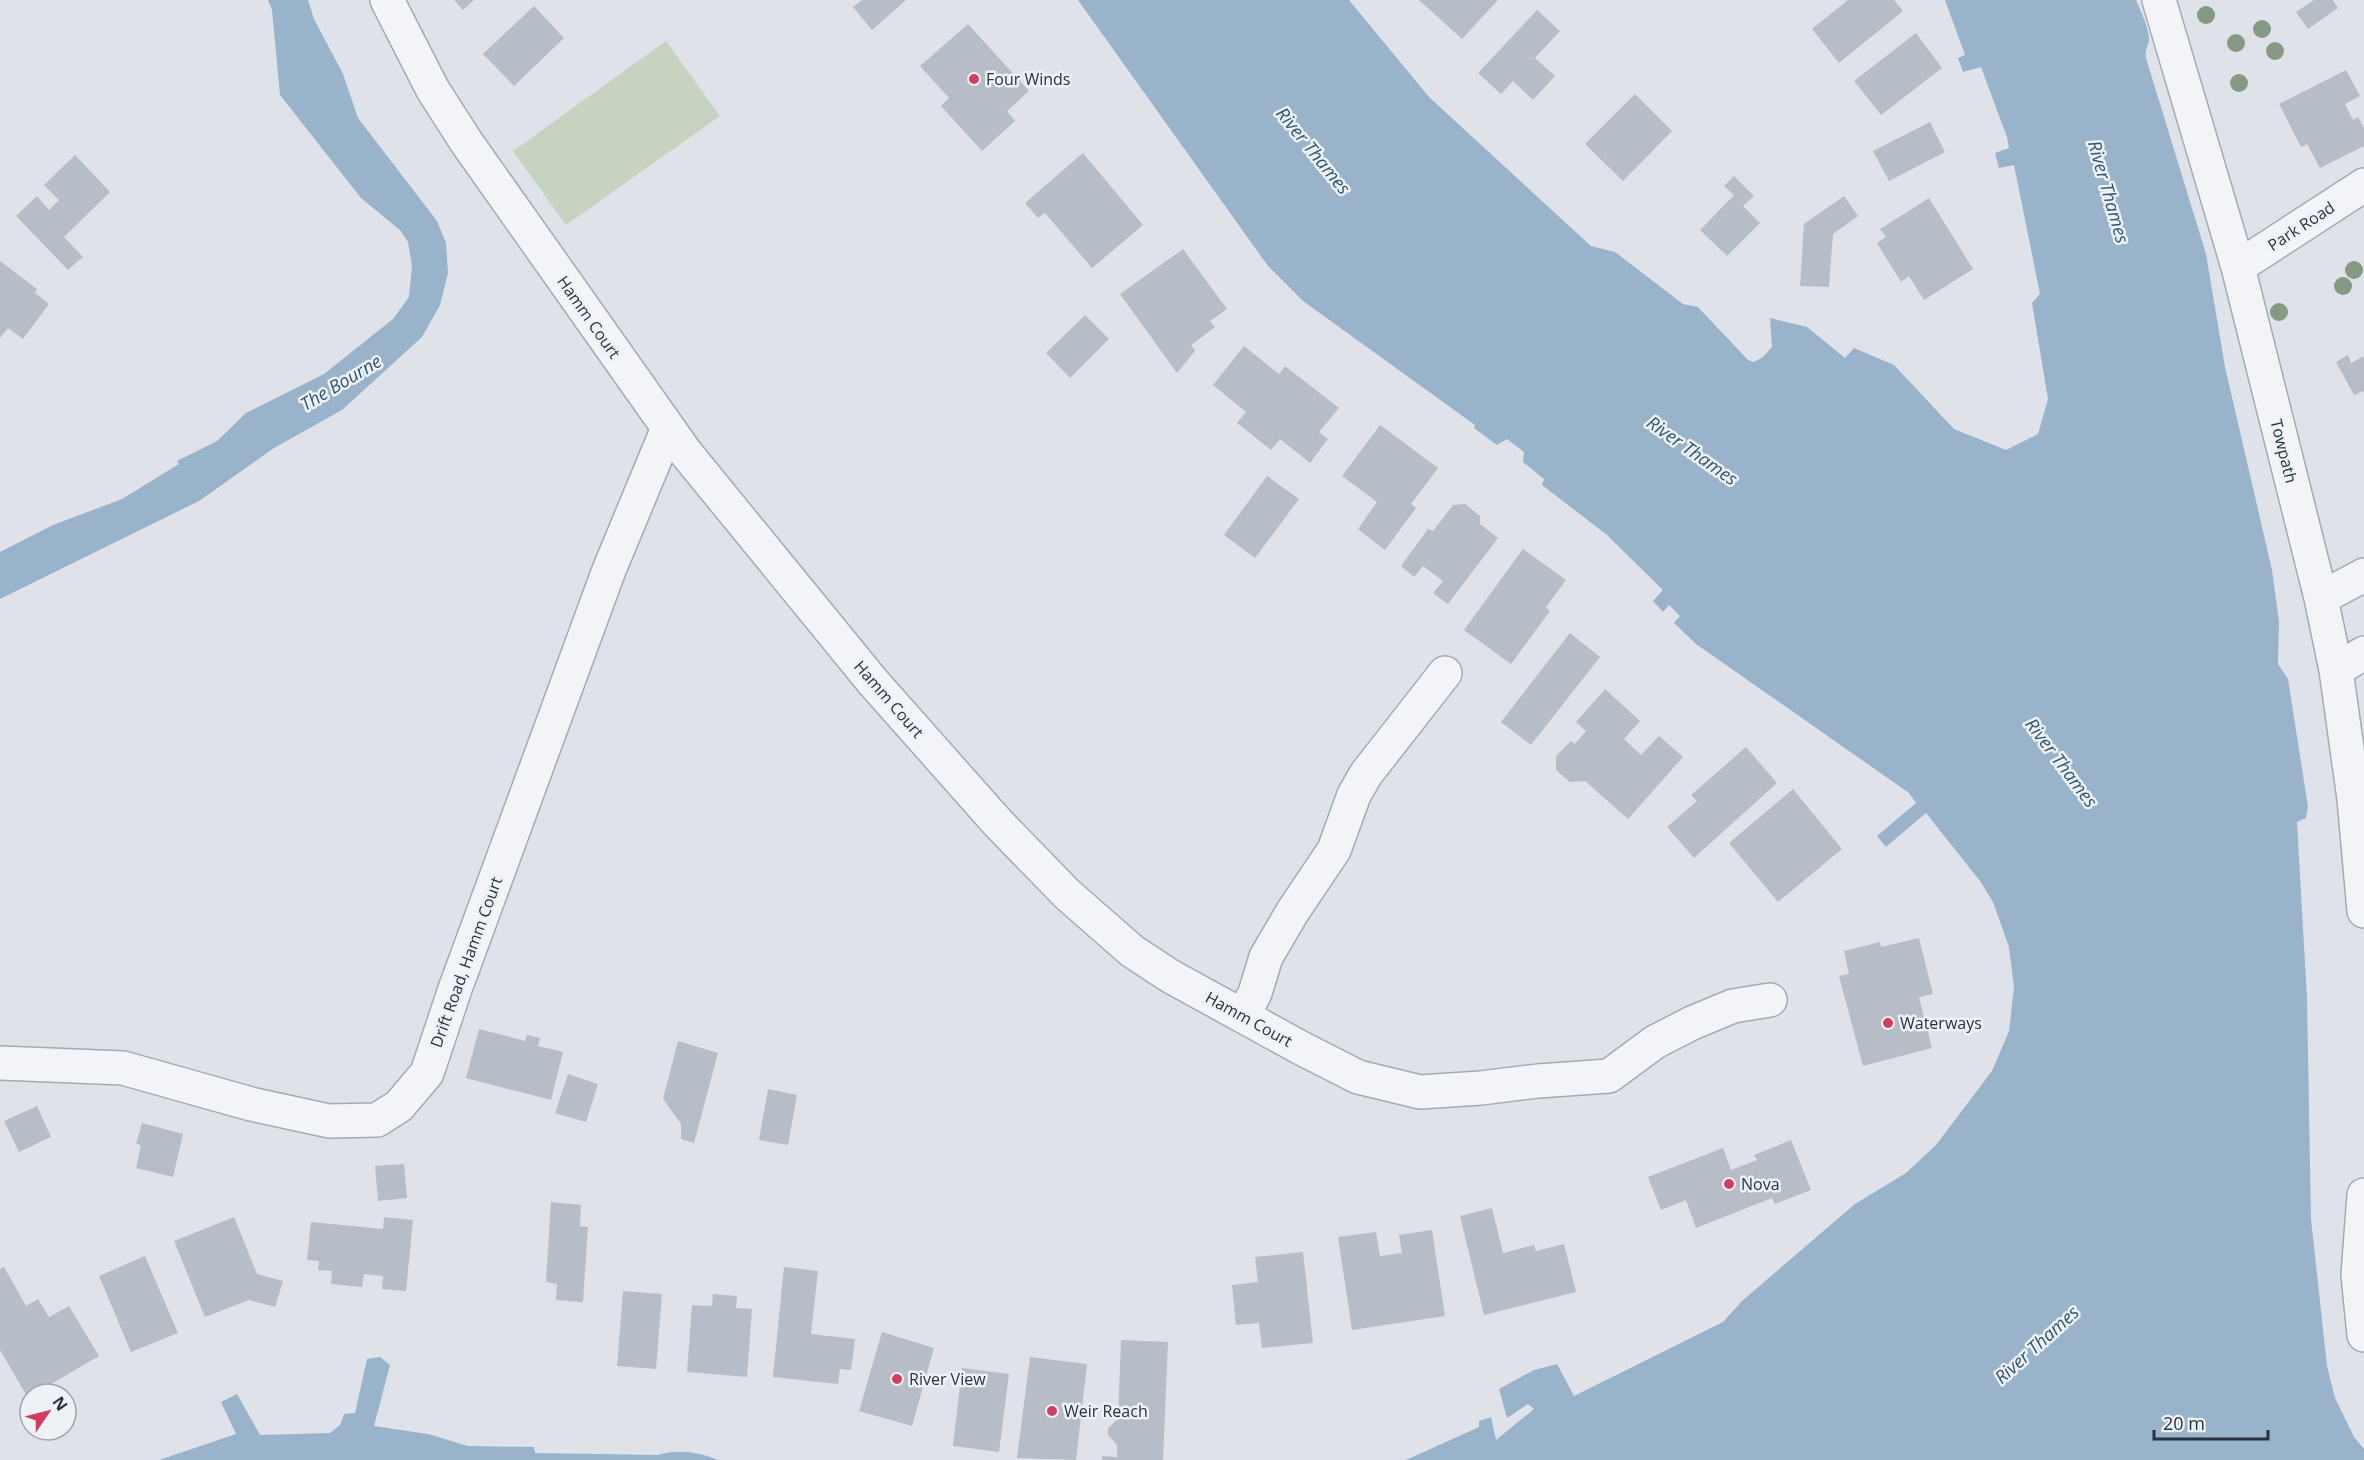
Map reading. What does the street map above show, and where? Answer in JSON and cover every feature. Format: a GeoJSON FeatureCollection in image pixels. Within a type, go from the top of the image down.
{"type":"FeatureCollection","features":[{"type":"Feature","properties":{"kind":"street","name":"Hamm Court"},"geometry":{"type":"LineString","coordinates":[[387,0],[433,90],[467,144],[686,453],[880,690],[998,824],[1067,894],[1132,951],[1170,976],[1358,1077],[1420,1092],[1481,1089],[1538,1081],[1609,1076],[1655,1042],[1692,1023],[1733,1006],[1770,1000]]}},
{"type":"Feature","properties":{"kind":"street","name":"Towpath"},"geometry":{"type":"LineString","coordinates":[[2159,0],[2238,267],[2321,598],[2336,670],[2354,799],[2364,911]]}},
{"type":"Feature","properties":{"kind":"street","name":"Park Road"},"geometry":{"type":"LineString","coordinates":[[2238,267],[2364,185]]}},
{"type":"Feature","properties":{"kind":"street","name":"Drift Road, Hamm Court"},"geometry":{"type":"LineString","coordinates":[[0,1063],[123,1068],[251,1104],[329,1121],[377,1120],[399,1106],[427,1073],[455,989],[609,570],[669,429]]}},
{"type":"Feature","properties":{"kind":"street"},"geometry":{"type":"LineString","coordinates":[[2321,598],[2364,575]]}},
{"type":"Feature","properties":{"kind":"street"},"geometry":{"type":"LineString","coordinates":[[2336,670],[2364,653]]}},
{"type":"Feature","properties":{"kind":"street"},"geometry":{"type":"LineString","coordinates":[[1243,1016],[1255,993],[1266,957],[1293,911],[1334,850],[1354,795],[1366,774],[1445,673]]}},
{"type":"Feature","properties":{"kind":"street"},"geometry":{"type":"LineString","coordinates":[[2364,1195],[2358,1275],[2364,1335]]}},
{"type":"Feature","properties":{"kind":"green space"},"geometry":{"type":"Polygon","coordinates":[[[666,41],[720,116],[566,225],[513,151],[666,41]]]}},
{"type":"Feature","properties":{"kind":"water","name":"The Bourne"},"geometry":{"type":"Polygon","coordinates":[[[268,0],[308,0],[314,19],[343,74],[358,118],[437,221],[446,243],[448,273],[440,305],[422,337],[342,410],[274,448],[199,501],[0,599],[0,552],[53,525],[122,499],[179,464],[177,461],[217,441],[246,413],[324,374],[393,319],[409,297],[412,266],[408,242],[401,231],[361,198],[280,95],[272,10],[268,0]]]}},
{"type":"Feature","properties":{"kind":"water","name":"River Thames"},"geometry":{"type":"Polygon","coordinates":[[[1078,0],[1349,0],[1429,97],[1591,246],[1615,252],[1683,304],[1698,307],[1748,360],[1754,362],[1763,357],[1772,347],[1770,318],[1807,327],[1845,358],[1854,348],[1894,365],[1954,429],[2006,450],[2038,434],[2048,399],[2032,303],[2040,294],[2014,165],[1999,168],[1995,153],[2009,148],[2007,137],[1981,67],[1963,72],[1958,58],[1965,55],[1945,0],[2136,0],[2148,34],[2146,58],[2206,254],[2225,367],[2272,570],[2279,621],[2278,664],[2288,679],[2308,807],[2306,818],[2297,822],[2307,998],[2311,1219],[2327,1366],[2335,1398],[2354,1437],[2364,1449],[2364,1460],[1406,1460],[1479,1427],[1479,1421],[1491,1417],[1496,1440],[1534,1409],[1528,1404],[1507,1418],[1499,1389],[1534,1370],[1557,1364],[1574,1396],[1723,1322],[1742,1301],[1855,1204],[1906,1173],[1936,1145],[1992,1071],[2009,1031],[2014,987],[2009,947],[1993,902],[1980,881],[1926,813],[1886,847],[1877,836],[1916,803],[1909,793],[1696,644],[1674,623],[1680,616],[1669,605],[1663,612],[1653,601],[1663,590],[1607,535],[1542,485],[1544,479],[1523,462],[1524,452],[1507,439],[1497,445],[1474,428],[1475,425],[1303,301],[1268,266],[1078,0]]]}},
{"type":"Feature","properties":{"kind":"water"},"geometry":{"type":"Polygon","coordinates":[[[380,1357],[390,1365],[374,1426],[428,1434],[468,1446],[534,1447],[535,1453],[658,1455],[680,1452],[696,1453],[718,1460],[159,1460],[236,1434],[221,1402],[237,1394],[260,1435],[330,1433],[340,1425],[344,1414],[355,1413],[367,1359],[380,1357]]]}},
{"type":"Feature","properties":{"kind":"building"},"geometry":{"type":"Polygon","coordinates":[[[454,0],[474,0],[463,10],[454,0]]]}},
{"type":"Feature","properties":{"kind":"building"},"geometry":{"type":"Polygon","coordinates":[[[862,0],[906,0],[872,30],[853,7],[862,0]]]}},
{"type":"Feature","properties":{"kind":"building"},"geometry":{"type":"Polygon","coordinates":[[[1419,0],[1498,0],[1462,39],[1419,0]]]}},
{"type":"Feature","properties":{"kind":"building"},"geometry":{"type":"Polygon","coordinates":[[[1848,0],[1894,0],[1903,11],[1839,63],[1812,29],[1848,0]]]}},
{"type":"Feature","properties":{"kind":"building"},"geometry":{"type":"Polygon","coordinates":[[[2314,0],[2333,0],[2338,8],[2308,29],[2296,12],[2314,0]]]}},
{"type":"Feature","properties":{"kind":"building"},"geometry":{"type":"Polygon","coordinates":[[[534,6],[564,38],[514,86],[483,54],[534,6]]]}},
{"type":"Feature","properties":{"kind":"building"},"geometry":{"type":"Polygon","coordinates":[[[1537,10],[1560,31],[1535,58],[1555,76],[1533,100],[1513,81],[1501,94],[1478,73],[1537,10]]]}},
{"type":"Feature","properties":{"kind":"building","name":"Four Winds"},"geometry":{"type":"Polygon","coordinates":[[[968,24],[1029,91],[1007,111],[1015,121],[982,151],[941,106],[949,98],[920,66],[968,24]]]}},
{"type":"Feature","properties":{"kind":"building"},"geometry":{"type":"Polygon","coordinates":[[[1916,33],[1942,68],[1881,115],[1854,81],[1916,33]]]}},
{"type":"Feature","properties":{"kind":"building"},"geometry":{"type":"Polygon","coordinates":[[[2346,70],[2360,96],[2345,104],[2353,120],[2358,117],[2364,128],[2364,146],[2320,168],[2307,144],[2301,147],[2279,104],[2346,70]]]}},
{"type":"Feature","properties":{"kind":"building"},"geometry":{"type":"Polygon","coordinates":[[[1635,94],[1672,131],[1623,181],[1585,144],[1635,94]]]}},
{"type":"Feature","properties":{"kind":"building"},"geometry":{"type":"Polygon","coordinates":[[[1930,122],[1945,152],[1889,181],[1873,151],[1930,122]]]}},
{"type":"Feature","properties":{"kind":"building"},"geometry":{"type":"Polygon","coordinates":[[[1083,153],[1143,225],[1092,268],[1045,213],[1038,218],[1025,203],[1083,153]]]}},
{"type":"Feature","properties":{"kind":"building"},"geometry":{"type":"Polygon","coordinates":[[[75,155],[110,192],[64,237],[83,257],[68,270],[16,216],[37,196],[49,210],[59,200],[44,185],[75,155]]]}},
{"type":"Feature","properties":{"kind":"building"},"geometry":{"type":"Polygon","coordinates":[[[1734,176],[1754,196],[1743,206],[1760,223],[1727,256],[1700,230],[1734,195],[1724,186],[1734,176]]]}},
{"type":"Feature","properties":{"kind":"building"},"geometry":{"type":"Polygon","coordinates":[[[1844,196],[1858,216],[1833,234],[1829,287],[1800,286],[1804,224],[1844,196]]]}},
{"type":"Feature","properties":{"kind":"building"},"geometry":{"type":"Polygon","coordinates":[[[1929,198],[1973,269],[1924,300],[1909,276],[1901,282],[1877,243],[1886,237],[1880,229],[1929,198]]]}},
{"type":"Feature","properties":{"kind":"building"},"geometry":{"type":"Polygon","coordinates":[[[1183,249],[1227,309],[1210,321],[1215,327],[1191,345],[1195,351],[1177,373],[1120,294],[1183,249]]]}},
{"type":"Feature","properties":{"kind":"building"},"geometry":{"type":"Polygon","coordinates":[[[0,261],[37,289],[35,293],[49,304],[23,339],[8,328],[0,338],[0,261]]]}},
{"type":"Feature","properties":{"kind":"building"},"geometry":{"type":"Polygon","coordinates":[[[1085,315],[1109,339],[1070,378],[1046,353],[1085,315]]]}},
{"type":"Feature","properties":{"kind":"building"},"geometry":{"type":"Polygon","coordinates":[[[1244,346],[1279,374],[1285,366],[1339,408],[1319,432],[1328,439],[1310,463],[1280,439],[1271,450],[1237,423],[1246,412],[1213,385],[1244,346]]]}},
{"type":"Feature","properties":{"kind":"building"},"geometry":{"type":"Polygon","coordinates":[[[2348,355],[2351,363],[2364,356],[2364,391],[2354,395],[2336,362],[2348,355]]]}},
{"type":"Feature","properties":{"kind":"building"},"geometry":{"type":"Polygon","coordinates":[[[1380,425],[1438,468],[1411,504],[1416,508],[1385,550],[1358,529],[1377,502],[1342,476],[1380,425]]]}},
{"type":"Feature","properties":{"kind":"building"},"geometry":{"type":"Polygon","coordinates":[[[1267,476],[1299,499],[1255,558],[1224,535],[1267,476]]]}},
{"type":"Feature","properties":{"kind":"building"},"geometry":{"type":"Polygon","coordinates":[[[1465,504],[1480,516],[1480,524],[1498,538],[1448,604],[1433,593],[1443,581],[1423,566],[1414,577],[1401,566],[1428,529],[1433,531],[1453,505],[1465,504]]]}},
{"type":"Feature","properties":{"kind":"building"},"geometry":{"type":"Polygon","coordinates":[[[1523,549],[1566,580],[1546,607],[1550,611],[1511,664],[1464,630],[1523,549]]]}},
{"type":"Feature","properties":{"kind":"building"},"geometry":{"type":"Polygon","coordinates":[[[1570,633],[1600,657],[1531,745],[1501,722],[1570,633]]]}},
{"type":"Feature","properties":{"kind":"building"},"geometry":{"type":"Polygon","coordinates":[[[1605,689],[1640,721],[1624,739],[1641,755],[1659,736],[1683,757],[1628,819],[1585,781],[1570,782],[1556,770],[1556,756],[1571,741],[1575,744],[1586,731],[1576,722],[1605,689]]]}},
{"type":"Feature","properties":{"kind":"building"},"geometry":{"type":"Polygon","coordinates":[[[1746,747],[1777,783],[1694,858],[1667,827],[1697,801],[1691,795],[1746,747]]]}},
{"type":"Feature","properties":{"kind":"building"},"geometry":{"type":"Polygon","coordinates":[[[1793,789],[1842,849],[1778,902],[1729,843],[1793,789]]]}},
{"type":"Feature","properties":{"kind":"building","name":"Waterways"},"geometry":{"type":"Polygon","coordinates":[[[1919,938],[1933,994],[1919,997],[1932,1048],[1863,1066],[1839,976],[1849,974],[1844,951],[1880,942],[1881,947],[1919,938]]]}},
{"type":"Feature","properties":{"kind":"building"},"geometry":{"type":"Polygon","coordinates":[[[479,1029],[525,1041],[527,1035],[540,1038],[538,1046],[563,1052],[551,1100],[466,1078],[479,1029]]]}},
{"type":"Feature","properties":{"kind":"building"},"geometry":{"type":"Polygon","coordinates":[[[678,1041],[718,1053],[694,1143],[681,1139],[681,1124],[663,1099],[678,1041]]]}},
{"type":"Feature","properties":{"kind":"building"},"geometry":{"type":"Polygon","coordinates":[[[568,1074],[598,1084],[586,1122],[555,1113],[568,1074]]]}},
{"type":"Feature","properties":{"kind":"building"},"geometry":{"type":"Polygon","coordinates":[[[768,1089],[797,1095],[788,1145],[759,1140],[768,1089]]]}},
{"type":"Feature","properties":{"kind":"building"},"geometry":{"type":"Polygon","coordinates":[[[37,1106],[51,1137],[19,1152],[4,1121],[37,1106]]]}},
{"type":"Feature","properties":{"kind":"building"},"geometry":{"type":"Polygon","coordinates":[[[142,1123],[183,1134],[173,1177],[136,1168],[141,1145],[136,1144],[142,1123]]]}},
{"type":"Feature","properties":{"kind":"building","name":"Nova"},"geometry":{"type":"Polygon","coordinates":[[[1791,1140],[1811,1190],[1775,1204],[1772,1198],[1696,1228],[1686,1200],[1661,1210],[1648,1177],[1723,1148],[1731,1170],[1757,1160],[1754,1155],[1791,1140]]]}},
{"type":"Feature","properties":{"kind":"building"},"geometry":{"type":"Polygon","coordinates":[[[404,1164],[407,1198],[378,1201],[375,1166],[404,1164]]]}},
{"type":"Feature","properties":{"kind":"building"},"geometry":{"type":"Polygon","coordinates":[[[551,1202],[581,1205],[580,1226],[588,1227],[583,1302],[556,1300],[557,1284],[546,1282],[551,1202]]]}},
{"type":"Feature","properties":{"kind":"building"},"geometry":{"type":"Polygon","coordinates":[[[1492,1208],[1503,1253],[1534,1245],[1536,1251],[1564,1244],[1576,1292],[1484,1315],[1460,1216],[1492,1208]]]}},
{"type":"Feature","properties":{"kind":"building"},"geometry":{"type":"Polygon","coordinates":[[[234,1217],[257,1274],[283,1281],[275,1307],[249,1300],[205,1317],[174,1241],[234,1217]]]}},
{"type":"Feature","properties":{"kind":"building"},"geometry":{"type":"Polygon","coordinates":[[[384,1217],[413,1220],[406,1291],[382,1289],[383,1276],[364,1274],[362,1287],[331,1284],[332,1271],[318,1270],[319,1261],[307,1260],[311,1222],[383,1229],[384,1217]]]}},
{"type":"Feature","properties":{"kind":"building"},"geometry":{"type":"Polygon","coordinates":[[[1432,1230],[1445,1316],[1352,1330],[1338,1237],[1376,1232],[1380,1256],[1402,1253],[1399,1235],[1432,1230]]]}},
{"type":"Feature","properties":{"kind":"building"},"geometry":{"type":"Polygon","coordinates":[[[1303,1252],[1313,1343],[1262,1348],[1259,1323],[1236,1325],[1232,1285],[1258,1282],[1255,1257],[1303,1252]]]}},
{"type":"Feature","properties":{"kind":"building"},"geometry":{"type":"Polygon","coordinates":[[[145,1256],[178,1333],[131,1352],[99,1276],[145,1256]]]}},
{"type":"Feature","properties":{"kind":"building"},"geometry":{"type":"Polygon","coordinates":[[[4,1267],[26,1306],[38,1299],[49,1317],[69,1306],[99,1356],[55,1382],[19,1382],[0,1350],[0,1269],[4,1267]]]}},
{"type":"Feature","properties":{"kind":"building"},"geometry":{"type":"Polygon","coordinates":[[[784,1267],[818,1271],[811,1334],[855,1339],[851,1370],[840,1369],[838,1384],[773,1377],[784,1267]]]}},
{"type":"Feature","properties":{"kind":"building"},"geometry":{"type":"Polygon","coordinates":[[[623,1291],[662,1294],[656,1369],[617,1366],[623,1291]]]}},
{"type":"Feature","properties":{"kind":"building"},"geometry":{"type":"Polygon","coordinates":[[[713,1294],[737,1296],[736,1308],[752,1309],[747,1377],[687,1372],[692,1305],[712,1306],[713,1294]]]}},
{"type":"Feature","properties":{"kind":"building","name":"River View"},"geometry":{"type":"Polygon","coordinates":[[[882,1332],[934,1348],[912,1426],[859,1411],[882,1332]]]}},
{"type":"Feature","properties":{"kind":"building"},"geometry":{"type":"Polygon","coordinates":[[[1121,1340],[1168,1342],[1163,1460],[1102,1460],[1102,1456],[1117,1457],[1117,1445],[1108,1435],[1108,1428],[1118,1419],[1121,1340]]]}},
{"type":"Feature","properties":{"kind":"building","name":"Weir Reach"},"geometry":{"type":"Polygon","coordinates":[[[1030,1357],[1087,1364],[1076,1460],[1017,1458],[1030,1357]]]}},
{"type":"Feature","properties":{"kind":"building"},"geometry":{"type":"Polygon","coordinates":[[[962,1368],[1009,1374],[999,1452],[953,1446],[962,1368]]]}},
{"type":"Feature","properties":{"kind":"place","name":"Four Winds"},"geometry":{"type":"Point","coordinates":[974,79]}},
{"type":"Feature","properties":{"kind":"place","name":"Waterways"},"geometry":{"type":"Point","coordinates":[1888,1023]}},
{"type":"Feature","properties":{"kind":"place","name":"Nova"},"geometry":{"type":"Point","coordinates":[1729,1184]}},
{"type":"Feature","properties":{"kind":"place","name":"River View"},"geometry":{"type":"Point","coordinates":[897,1379]}},
{"type":"Feature","properties":{"kind":"place","name":"Weir Reach"},"geometry":{"type":"Point","coordinates":[1052,1411]}}]}
